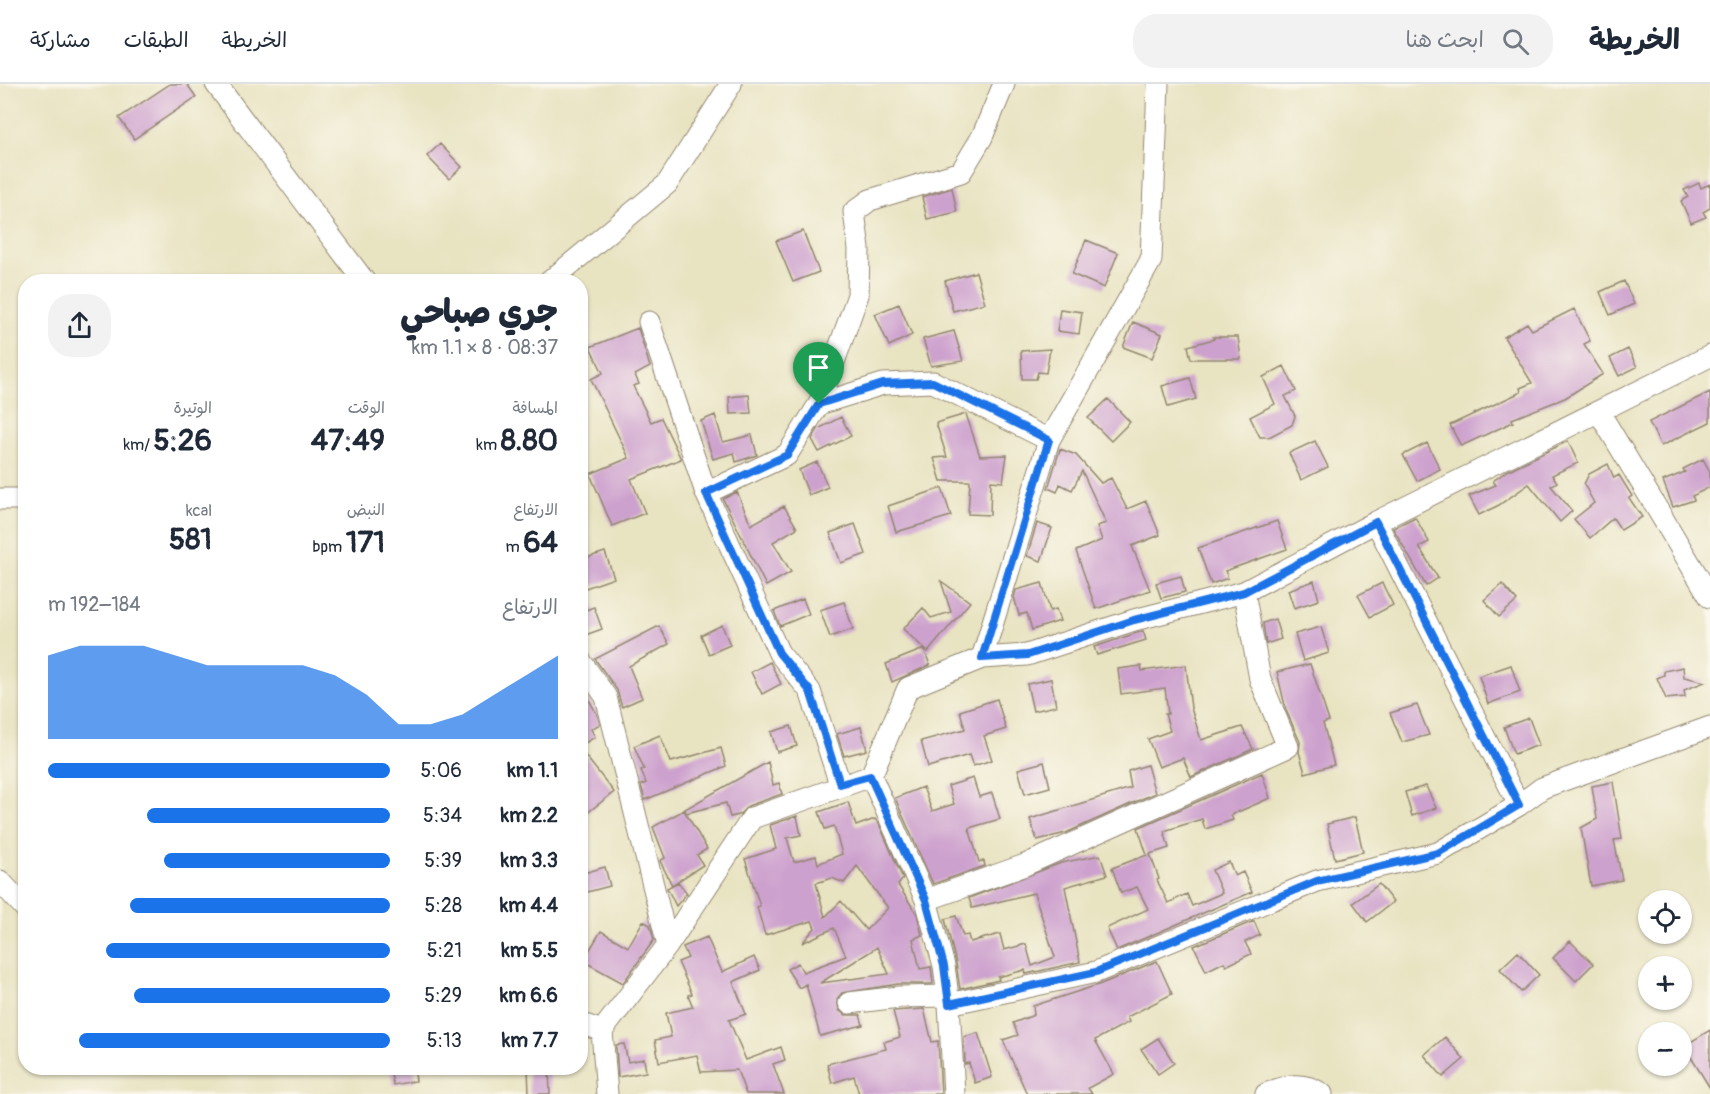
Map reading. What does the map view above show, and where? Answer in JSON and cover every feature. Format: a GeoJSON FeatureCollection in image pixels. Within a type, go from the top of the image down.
{"type":"FeatureCollection","features":[{"type":"Feature","properties":{"kind":"street"},"geometry":{"type":"LineString","coordinates":[[216,84],[359,274]]}},
{"type":"Feature","properties":{"kind":"street"},"geometry":{"type":"LineString","coordinates":[[559,274],[667,184],[731,84]]}},
{"type":"Feature","properties":{"kind":"street"},"geometry":{"type":"LineString","coordinates":[[706,493],[787,455],[819,404],[858,296],[859,249],[854,213],[870,200],[961,172],[982,137],[1004,84]]}},
{"type":"Feature","properties":{"kind":"street"},"geometry":{"type":"LineString","coordinates":[[982,658],[1049,440],[1151,260],[1158,84]]}},
{"type":"Feature","properties":{"kind":"street"},"geometry":{"type":"LineString","coordinates":[[649,322],[706,493],[779,653],[810,691],[840,784]]}},
{"type":"Feature","properties":{"kind":"street"},"geometry":{"type":"LineString","coordinates":[[954,1094],[944,966],[926,900],[870,776],[908,688],[982,658],[1028,655],[1134,620],[1244,592],[1376,522],[1710,356]]}},
{"type":"Feature","properties":{"kind":"street"},"geometry":{"type":"LineString","coordinates":[[819,404],[883,384],[933,382],[1049,440]]}},
{"type":"Feature","properties":{"kind":"street"},"geometry":{"type":"LineString","coordinates":[[1599,412],[1710,597]]}},
{"type":"Feature","properties":{"kind":"street"},"geometry":{"type":"LineString","coordinates":[[0,499],[18,499]]}},
{"type":"Feature","properties":{"kind":"street"},"geometry":{"type":"LineString","coordinates":[[1376,522],[1519,805]]}},
{"type":"Feature","properties":{"kind":"street"},"geometry":{"type":"LineString","coordinates":[[926,900],[1025,865],[1288,747],[1260,679],[1244,592]]}},
{"type":"Feature","properties":{"kind":"street"},"geometry":{"type":"LineString","coordinates":[[588,671],[606,697],[668,945]]}},
{"type":"Feature","properties":{"kind":"street"},"geometry":{"type":"LineString","coordinates":[[849,1004],[899,997],[948,1000],[1096,972],[1317,881],[1438,853],[1519,805],[1542,788],[1710,727]]}},
{"type":"Feature","properties":{"kind":"street"},"geometry":{"type":"LineString","coordinates":[[607,1094],[602,1031],[668,945],[752,818],[840,784],[870,776]]}},
{"type":"Feature","properties":{"kind":"street"},"geometry":{"type":"LineString","coordinates":[[0,881],[18,900]]}},
{"type":"Feature","properties":{"kind":"street"},"geometry":{"type":"LineString","coordinates":[[588,1026],[602,1031]]}},
{"type":"Feature","properties":{"kind":"street"},"geometry":{"type":"LineString","coordinates":[[1266,1094],[1297,1084],[1313,1088],[1322,1094]]}},
{"type":"Feature","properties":{"kind":"building"},"geometry":{"type":"Polygon","coordinates":[[[170,84],[187,84],[196,97],[134,139],[119,118],[170,84]]]}},
{"type":"Feature","properties":{"kind":"building"},"geometry":{"type":"Polygon","coordinates":[[[440,144],[462,167],[449,179],[427,156],[440,144]]]}},
{"type":"Feature","properties":{"kind":"building"},"geometry":{"type":"Polygon","coordinates":[[[1699,183],[1701,188],[1710,184],[1710,208],[1703,212],[1706,217],[1691,223],[1681,201],[1688,197],[1684,190],[1699,183]]]}},
{"type":"Feature","properties":{"kind":"building"},"geometry":{"type":"Polygon","coordinates":[[[952,188],[957,212],[927,219],[922,197],[952,188]]]}},
{"type":"Feature","properties":{"kind":"building"},"geometry":{"type":"Polygon","coordinates":[[[803,231],[819,272],[793,282],[776,241],[803,231]]]}},
{"type":"Feature","properties":{"kind":"building"},"geometry":{"type":"Polygon","coordinates":[[[1086,240],[1118,253],[1104,288],[1072,274],[1086,240]]]}},
{"type":"Feature","properties":{"kind":"building"},"geometry":{"type":"Polygon","coordinates":[[[976,272],[985,303],[953,311],[945,281],[976,272]]]}},
{"type":"Feature","properties":{"kind":"building"},"geometry":{"type":"Polygon","coordinates":[[[1624,281],[1634,304],[1610,315],[1600,292],[1624,281]]]}},
{"type":"Feature","properties":{"kind":"building"},"geometry":{"type":"Polygon","coordinates":[[[899,304],[912,335],[889,346],[875,314],[899,304]]]}},
{"type":"Feature","properties":{"kind":"building"},"geometry":{"type":"Polygon","coordinates":[[[1060,309],[1082,312],[1079,334],[1057,331],[1060,309]]]}},
{"type":"Feature","properties":{"kind":"building"},"geometry":{"type":"Polygon","coordinates":[[[1574,309],[1590,341],[1584,344],[1603,374],[1565,398],[1512,419],[1513,422],[1461,446],[1450,425],[1521,392],[1520,388],[1532,383],[1504,337],[1527,323],[1532,330],[1574,309]]]}},
{"type":"Feature","properties":{"kind":"building"},"geometry":{"type":"Polygon","coordinates":[[[1133,322],[1162,334],[1152,358],[1123,347],[1133,322]]]}},
{"type":"Feature","properties":{"kind":"building"},"geometry":{"type":"Polygon","coordinates":[[[638,328],[650,367],[635,375],[639,384],[633,386],[651,422],[661,418],[681,459],[631,479],[645,513],[612,526],[590,474],[629,458],[591,379],[603,373],[590,347],[638,328]]]}},
{"type":"Feature","properties":{"kind":"building"},"geometry":{"type":"Polygon","coordinates":[[[954,331],[963,361],[931,366],[923,339],[954,331]]]}},
{"type":"Feature","properties":{"kind":"building"},"geometry":{"type":"Polygon","coordinates":[[[1213,337],[1238,337],[1241,359],[1191,359],[1188,346],[1214,339],[1213,337]]]}},
{"type":"Feature","properties":{"kind":"building"},"geometry":{"type":"Polygon","coordinates":[[[1050,349],[1046,373],[1038,372],[1036,379],[1022,379],[1021,351],[1050,349]]]}},
{"type":"Feature","properties":{"kind":"building"},"geometry":{"type":"Polygon","coordinates":[[[1628,349],[1637,367],[1619,376],[1610,358],[1628,349]]]}},
{"type":"Feature","properties":{"kind":"building"},"geometry":{"type":"Polygon","coordinates":[[[1284,366],[1296,391],[1285,396],[1295,416],[1292,425],[1269,437],[1260,437],[1250,417],[1275,404],[1263,377],[1284,366]]]}},
{"type":"Feature","properties":{"kind":"building"},"geometry":{"type":"Polygon","coordinates":[[[1190,378],[1196,399],[1168,407],[1162,386],[1190,378]]]}},
{"type":"Feature","properties":{"kind":"building"},"geometry":{"type":"Polygon","coordinates":[[[1710,392],[1710,422],[1661,446],[1649,422],[1710,392]]]}},
{"type":"Feature","properties":{"kind":"building"},"geometry":{"type":"Polygon","coordinates":[[[749,395],[751,413],[730,414],[729,397],[749,395]]]}},
{"type":"Feature","properties":{"kind":"building"},"geometry":{"type":"Polygon","coordinates":[[[1108,399],[1130,422],[1111,441],[1088,418],[1108,399]]]}},
{"type":"Feature","properties":{"kind":"building"},"geometry":{"type":"Polygon","coordinates":[[[966,414],[980,456],[1007,455],[1003,482],[991,481],[990,515],[968,514],[970,481],[941,481],[934,458],[947,457],[936,423],[966,414]]]}},
{"type":"Feature","properties":{"kind":"building"},"geometry":{"type":"Polygon","coordinates":[[[715,415],[723,442],[752,435],[757,455],[736,462],[734,453],[713,459],[701,421],[715,415]]]}},
{"type":"Feature","properties":{"kind":"building"},"geometry":{"type":"Polygon","coordinates":[[[841,417],[851,436],[819,452],[812,439],[818,429],[841,417]]]}},
{"type":"Feature","properties":{"kind":"building"},"geometry":{"type":"Polygon","coordinates":[[[1315,441],[1328,467],[1301,480],[1289,453],[1315,441]]]}},
{"type":"Feature","properties":{"kind":"building"},"geometry":{"type":"Polygon","coordinates":[[[1568,441],[1578,463],[1552,475],[1557,482],[1551,486],[1572,511],[1560,522],[1529,484],[1499,505],[1479,515],[1469,496],[1496,485],[1493,481],[1507,471],[1568,441]]]}},
{"type":"Feature","properties":{"kind":"building"},"geometry":{"type":"Polygon","coordinates":[[[1427,443],[1440,469],[1417,481],[1403,455],[1427,443]]]}},
{"type":"Feature","properties":{"kind":"building"},"geometry":{"type":"Polygon","coordinates":[[[1060,449],[1076,455],[1101,483],[1111,478],[1127,509],[1146,501],[1160,535],[1132,546],[1150,590],[1096,609],[1076,551],[1102,540],[1097,526],[1106,523],[1082,471],[1072,490],[1060,484],[1057,492],[1048,488],[1060,449]]]}},
{"type":"Feature","properties":{"kind":"building"},"geometry":{"type":"Polygon","coordinates":[[[1703,459],[1710,472],[1710,487],[1692,496],[1694,500],[1673,507],[1663,481],[1685,472],[1683,469],[1703,459]]]}},
{"type":"Feature","properties":{"kind":"building"},"geometry":{"type":"Polygon","coordinates":[[[817,462],[828,487],[809,495],[799,470],[817,462]]]}},
{"type":"Feature","properties":{"kind":"building"},"geometry":{"type":"Polygon","coordinates":[[[1608,464],[1614,478],[1619,475],[1632,496],[1629,498],[1642,517],[1621,530],[1613,518],[1590,538],[1574,519],[1594,503],[1584,484],[1589,474],[1608,464]]]}},
{"type":"Feature","properties":{"kind":"building"},"geometry":{"type":"Polygon","coordinates":[[[942,488],[951,516],[896,532],[888,506],[942,488]]]}},
{"type":"Feature","properties":{"kind":"building"},"geometry":{"type":"Polygon","coordinates":[[[737,492],[751,525],[784,506],[797,528],[773,542],[791,572],[766,586],[723,499],[737,492]]]}},
{"type":"Feature","properties":{"kind":"building"},"geometry":{"type":"Polygon","coordinates":[[[1415,517],[1429,542],[1419,547],[1438,578],[1426,586],[1393,528],[1415,517]]]}},
{"type":"Feature","properties":{"kind":"building"},"geometry":{"type":"Polygon","coordinates":[[[1277,521],[1287,549],[1225,571],[1228,578],[1211,584],[1198,548],[1277,521]]]}},
{"type":"Feature","properties":{"kind":"building"},"geometry":{"type":"Polygon","coordinates":[[[1037,523],[1052,528],[1041,561],[1027,556],[1037,523]]]}},
{"type":"Feature","properties":{"kind":"building"},"geometry":{"type":"Polygon","coordinates":[[[855,524],[866,554],[841,563],[830,533],[855,524]]]}},
{"type":"Feature","properties":{"kind":"building"},"geometry":{"type":"Polygon","coordinates":[[[605,552],[614,578],[588,587],[588,557],[605,552]]]}},
{"type":"Feature","properties":{"kind":"building"},"geometry":{"type":"Polygon","coordinates":[[[1181,576],[1185,592],[1161,598],[1156,583],[1181,576]]]}},
{"type":"Feature","properties":{"kind":"building"},"geometry":{"type":"Polygon","coordinates":[[[941,581],[970,602],[928,652],[903,629],[923,608],[931,618],[951,612],[941,581]]]}},
{"type":"Feature","properties":{"kind":"building"},"geometry":{"type":"Polygon","coordinates":[[[1314,581],[1319,600],[1294,608],[1288,590],[1314,581]]]}},
{"type":"Feature","properties":{"kind":"building"},"geometry":{"type":"Polygon","coordinates":[[[1042,583],[1050,611],[1056,609],[1060,621],[1032,630],[1027,613],[1019,615],[1014,597],[1016,590],[1042,583]]]}},
{"type":"Feature","properties":{"kind":"building"},"geometry":{"type":"Polygon","coordinates":[[[1382,583],[1393,605],[1370,617],[1358,595],[1382,583]]]}},
{"type":"Feature","properties":{"kind":"building"},"geometry":{"type":"Polygon","coordinates":[[[1502,584],[1517,601],[1499,617],[1484,600],[1502,584]]]}},
{"type":"Feature","properties":{"kind":"building"},"geometry":{"type":"Polygon","coordinates":[[[803,599],[809,614],[780,626],[774,611],[803,599]]]}},
{"type":"Feature","properties":{"kind":"building"},"geometry":{"type":"Polygon","coordinates":[[[844,602],[853,629],[830,637],[820,610],[844,602]]]}},
{"type":"Feature","properties":{"kind":"building"},"geometry":{"type":"Polygon","coordinates":[[[594,607],[602,629],[588,634],[588,609],[594,607]]]}},
{"type":"Feature","properties":{"kind":"building"},"geometry":{"type":"Polygon","coordinates":[[[1275,619],[1281,639],[1266,644],[1263,623],[1275,619]]]}},
{"type":"Feature","properties":{"kind":"building"},"geometry":{"type":"Polygon","coordinates":[[[722,625],[730,645],[709,654],[701,635],[722,625]]]}},
{"type":"Feature","properties":{"kind":"building"},"geometry":{"type":"Polygon","coordinates":[[[659,626],[669,644],[629,666],[642,698],[622,707],[617,690],[595,659],[659,626]]]}},
{"type":"Feature","properties":{"kind":"building"},"geometry":{"type":"Polygon","coordinates":[[[1321,627],[1329,653],[1303,661],[1295,634],[1321,627]]]}},
{"type":"Feature","properties":{"kind":"building"},"geometry":{"type":"Polygon","coordinates":[[[1143,631],[1146,640],[1097,655],[1094,647],[1143,631]]]}},
{"type":"Feature","properties":{"kind":"building"},"geometry":{"type":"Polygon","coordinates":[[[924,649],[930,665],[892,682],[886,664],[924,649]]]}},
{"type":"Feature","properties":{"kind":"building"},"geometry":{"type":"Polygon","coordinates":[[[770,662],[781,684],[762,694],[751,672],[770,662]]]}},
{"type":"Feature","properties":{"kind":"building"},"geometry":{"type":"Polygon","coordinates":[[[1310,664],[1329,721],[1323,723],[1334,765],[1305,773],[1299,752],[1300,742],[1286,710],[1277,672],[1310,664]]]}},
{"type":"Feature","properties":{"kind":"building"},"geometry":{"type":"Polygon","coordinates":[[[1186,665],[1191,708],[1201,740],[1242,727],[1253,749],[1191,777],[1183,758],[1159,767],[1148,739],[1170,731],[1165,714],[1168,714],[1165,688],[1121,694],[1118,669],[1141,666],[1142,671],[1186,665]]]}},
{"type":"Feature","properties":{"kind":"building"},"geometry":{"type":"Polygon","coordinates":[[[1511,665],[1520,692],[1488,704],[1479,676],[1511,665]]]}},
{"type":"Feature","properties":{"kind":"building"},"geometry":{"type":"Polygon","coordinates":[[[1683,667],[1684,677],[1705,682],[1684,690],[1685,697],[1666,699],[1657,678],[1664,675],[1664,671],[1683,667]]]}},
{"type":"Feature","properties":{"kind":"building"},"geometry":{"type":"Polygon","coordinates":[[[1051,679],[1056,706],[1033,711],[1027,684],[1051,679]]]}},
{"type":"Feature","properties":{"kind":"building"},"geometry":{"type":"Polygon","coordinates":[[[588,698],[600,724],[591,729],[595,737],[588,741],[588,698]]]}},
{"type":"Feature","properties":{"kind":"building"},"geometry":{"type":"Polygon","coordinates":[[[997,699],[1006,729],[984,736],[992,760],[973,766],[969,755],[928,767],[921,741],[965,729],[960,711],[997,699]]]}},
{"type":"Feature","properties":{"kind":"building"},"geometry":{"type":"Polygon","coordinates":[[[1417,705],[1429,735],[1402,742],[1390,713],[1417,705]]]}},
{"type":"Feature","properties":{"kind":"building"},"geometry":{"type":"Polygon","coordinates":[[[1529,718],[1539,745],[1514,754],[1504,727],[1529,718]]]}},
{"type":"Feature","properties":{"kind":"building"},"geometry":{"type":"Polygon","coordinates":[[[791,726],[797,746],[777,752],[771,732],[791,726]]]}},
{"type":"Feature","properties":{"kind":"building"},"geometry":{"type":"Polygon","coordinates":[[[861,727],[867,750],[844,756],[837,734],[861,727]]]}},
{"type":"Feature","properties":{"kind":"building"},"geometry":{"type":"Polygon","coordinates":[[[660,735],[671,762],[721,748],[726,766],[645,800],[641,785],[646,783],[641,770],[644,769],[634,746],[660,735]]]}},
{"type":"Feature","properties":{"kind":"building"},"geometry":{"type":"Polygon","coordinates":[[[588,759],[614,792],[588,812],[588,759]]]}},
{"type":"Feature","properties":{"kind":"building"},"geometry":{"type":"Polygon","coordinates":[[[768,762],[773,785],[779,783],[782,794],[748,806],[739,815],[730,817],[726,803],[686,813],[685,809],[768,762]]]}},
{"type":"Feature","properties":{"kind":"building"},"geometry":{"type":"Polygon","coordinates":[[[1044,762],[1050,787],[1025,794],[1018,769],[1044,762]]]}},
{"type":"Feature","properties":{"kind":"building"},"geometry":{"type":"Polygon","coordinates":[[[1147,765],[1155,793],[1066,833],[1037,840],[1030,819],[1131,788],[1128,771],[1147,765]]]}},
{"type":"Feature","properties":{"kind":"building"},"geometry":{"type":"Polygon","coordinates":[[[1262,773],[1270,798],[1231,815],[1233,820],[1205,829],[1202,819],[1164,831],[1169,848],[1150,854],[1159,879],[1157,880],[1168,903],[1187,894],[1192,906],[1222,893],[1212,870],[1229,862],[1235,876],[1243,872],[1252,892],[1117,950],[1107,928],[1148,909],[1137,887],[1121,893],[1112,868],[1147,855],[1138,828],[1262,773]]]}},
{"type":"Feature","properties":{"kind":"building"},"geometry":{"type":"Polygon","coordinates":[[[973,778],[979,797],[992,793],[1000,819],[969,828],[979,862],[984,861],[985,866],[933,884],[895,798],[923,787],[932,811],[954,804],[948,786],[973,778]]]}},
{"type":"Feature","properties":{"kind":"building"},"geometry":{"type":"Polygon","coordinates":[[[1613,782],[1622,839],[1614,840],[1622,880],[1591,886],[1581,828],[1597,819],[1592,786],[1613,782]]]}},
{"type":"Feature","properties":{"kind":"building"},"geometry":{"type":"Polygon","coordinates":[[[1426,786],[1436,808],[1412,816],[1405,792],[1426,786]]]}},
{"type":"Feature","properties":{"kind":"building"},"geometry":{"type":"Polygon","coordinates":[[[848,802],[856,826],[875,819],[879,824],[903,879],[898,885],[917,914],[922,935],[913,939],[920,969],[931,967],[933,984],[898,984],[842,993],[837,999],[839,1010],[845,1015],[860,1015],[863,1025],[820,1036],[806,984],[799,988],[787,969],[798,963],[803,972],[846,956],[834,928],[802,943],[815,928],[812,921],[765,935],[757,907],[760,906],[745,859],[776,849],[770,825],[797,816],[801,835],[787,838],[794,862],[816,856],[818,864],[842,854],[834,826],[825,829],[819,812],[848,802]],[[857,866],[844,883],[832,878],[816,883],[825,917],[841,901],[866,930],[888,908],[857,866]],[[877,947],[868,953],[820,983],[889,974],[877,947]]]}},
{"type":"Feature","properties":{"kind":"building"},"geometry":{"type":"Polygon","coordinates":[[[684,810],[707,849],[697,855],[703,865],[672,885],[660,861],[665,858],[653,827],[684,810]]]}},
{"type":"Feature","properties":{"kind":"building"},"geometry":{"type":"Polygon","coordinates":[[[1355,817],[1363,852],[1335,859],[1327,824],[1355,817]]]}},
{"type":"Feature","properties":{"kind":"building"},"geometry":{"type":"Polygon","coordinates":[[[1100,855],[1107,875],[1065,887],[1080,962],[1026,974],[1025,970],[998,977],[999,980],[960,989],[945,919],[956,916],[963,936],[968,935],[970,942],[1000,934],[1004,950],[1026,944],[1032,966],[1055,957],[1034,893],[972,908],[969,898],[1061,863],[1100,855]]]}},
{"type":"Feature","properties":{"kind":"building"},"geometry":{"type":"Polygon","coordinates":[[[605,867],[610,886],[588,892],[588,872],[605,867]]]}},
{"type":"Feature","properties":{"kind":"building"},"geometry":{"type":"Polygon","coordinates":[[[678,882],[687,893],[676,906],[667,888],[678,882]]]}},
{"type":"Feature","properties":{"kind":"building"},"geometry":{"type":"Polygon","coordinates":[[[1379,884],[1393,902],[1367,922],[1353,903],[1379,884]]]}},
{"type":"Feature","properties":{"kind":"building"},"geometry":{"type":"Polygon","coordinates":[[[643,921],[650,925],[654,940],[623,983],[588,964],[588,953],[601,931],[628,947],[643,921]]]}},
{"type":"Feature","properties":{"kind":"building"},"geometry":{"type":"Polygon","coordinates":[[[1254,921],[1260,935],[1245,942],[1251,954],[1226,966],[1224,962],[1206,971],[1194,946],[1254,921]]]}},
{"type":"Feature","properties":{"kind":"building"},"geometry":{"type":"Polygon","coordinates":[[[707,937],[722,972],[754,957],[760,970],[733,982],[746,1014],[729,1020],[746,1060],[781,1047],[785,1060],[773,1064],[784,1094],[746,1094],[737,1070],[701,1072],[697,1055],[659,1062],[655,1040],[671,1037],[666,1013],[693,1007],[688,995],[692,994],[678,962],[688,958],[683,947],[707,937]]]}},
{"type":"Feature","properties":{"kind":"building"},"geometry":{"type":"Polygon","coordinates":[[[1570,941],[1593,964],[1576,981],[1553,958],[1570,941]]]}},
{"type":"Feature","properties":{"kind":"building"},"geometry":{"type":"Polygon","coordinates":[[[1518,952],[1539,975],[1521,992],[1500,969],[1518,952]]]}},
{"type":"Feature","properties":{"kind":"building"},"geometry":{"type":"Polygon","coordinates":[[[1157,961],[1172,994],[1127,1017],[1129,1022],[1095,1040],[1114,1074],[1088,1088],[1092,1094],[1027,1094],[1003,1040],[1018,1035],[1013,1023],[1034,1015],[1033,1006],[1101,984],[1157,961]]]}},
{"type":"Feature","properties":{"kind":"building"},"geometry":{"type":"Polygon","coordinates":[[[924,1009],[932,1042],[938,1041],[941,1094],[859,1094],[854,1076],[832,1083],[827,1064],[886,1049],[884,1042],[900,1037],[893,1011],[924,1009]]]}},
{"type":"Feature","properties":{"kind":"building"},"geometry":{"type":"Polygon","coordinates":[[[1710,1030],[1710,1088],[1692,1059],[1692,1041],[1710,1030]]]}},
{"type":"Feature","properties":{"kind":"building"},"geometry":{"type":"Polygon","coordinates":[[[978,1033],[992,1077],[975,1083],[969,1063],[965,1064],[964,1037],[978,1033]]]}},
{"type":"Feature","properties":{"kind":"building"},"geometry":{"type":"Polygon","coordinates":[[[1445,1037],[1464,1059],[1443,1077],[1424,1055],[1445,1037]]]}},
{"type":"Feature","properties":{"kind":"building"},"geometry":{"type":"Polygon","coordinates":[[[1158,1038],[1174,1063],[1158,1074],[1141,1049],[1158,1038]]]}},
{"type":"Feature","properties":{"kind":"building"},"geometry":{"type":"Polygon","coordinates":[[[624,1044],[628,1062],[644,1059],[646,1072],[618,1077],[616,1045],[624,1044]]]}},
{"type":"Feature","properties":{"kind":"building"},"geometry":{"type":"Polygon","coordinates":[[[391,1075],[415,1075],[416,1081],[393,1085],[391,1075]]]}},
{"type":"Feature","properties":{"kind":"building"},"geometry":{"type":"Polygon","coordinates":[[[528,1075],[549,1075],[550,1094],[529,1094],[528,1075]]]}},
{"type":"Feature","properties":{"kind":"route"},"geometry":{"type":"LineString","coordinates":[[933,382],[1049,440],[982,658],[1028,655],[1134,620],[1244,592],[1376,522],[1519,805],[1438,853],[1317,881],[1096,972],[949,1004],[944,966],[926,900],[870,776],[840,784],[810,691],[779,653],[706,493],[787,455],[819,404],[883,384],[933,382]]}}]}
